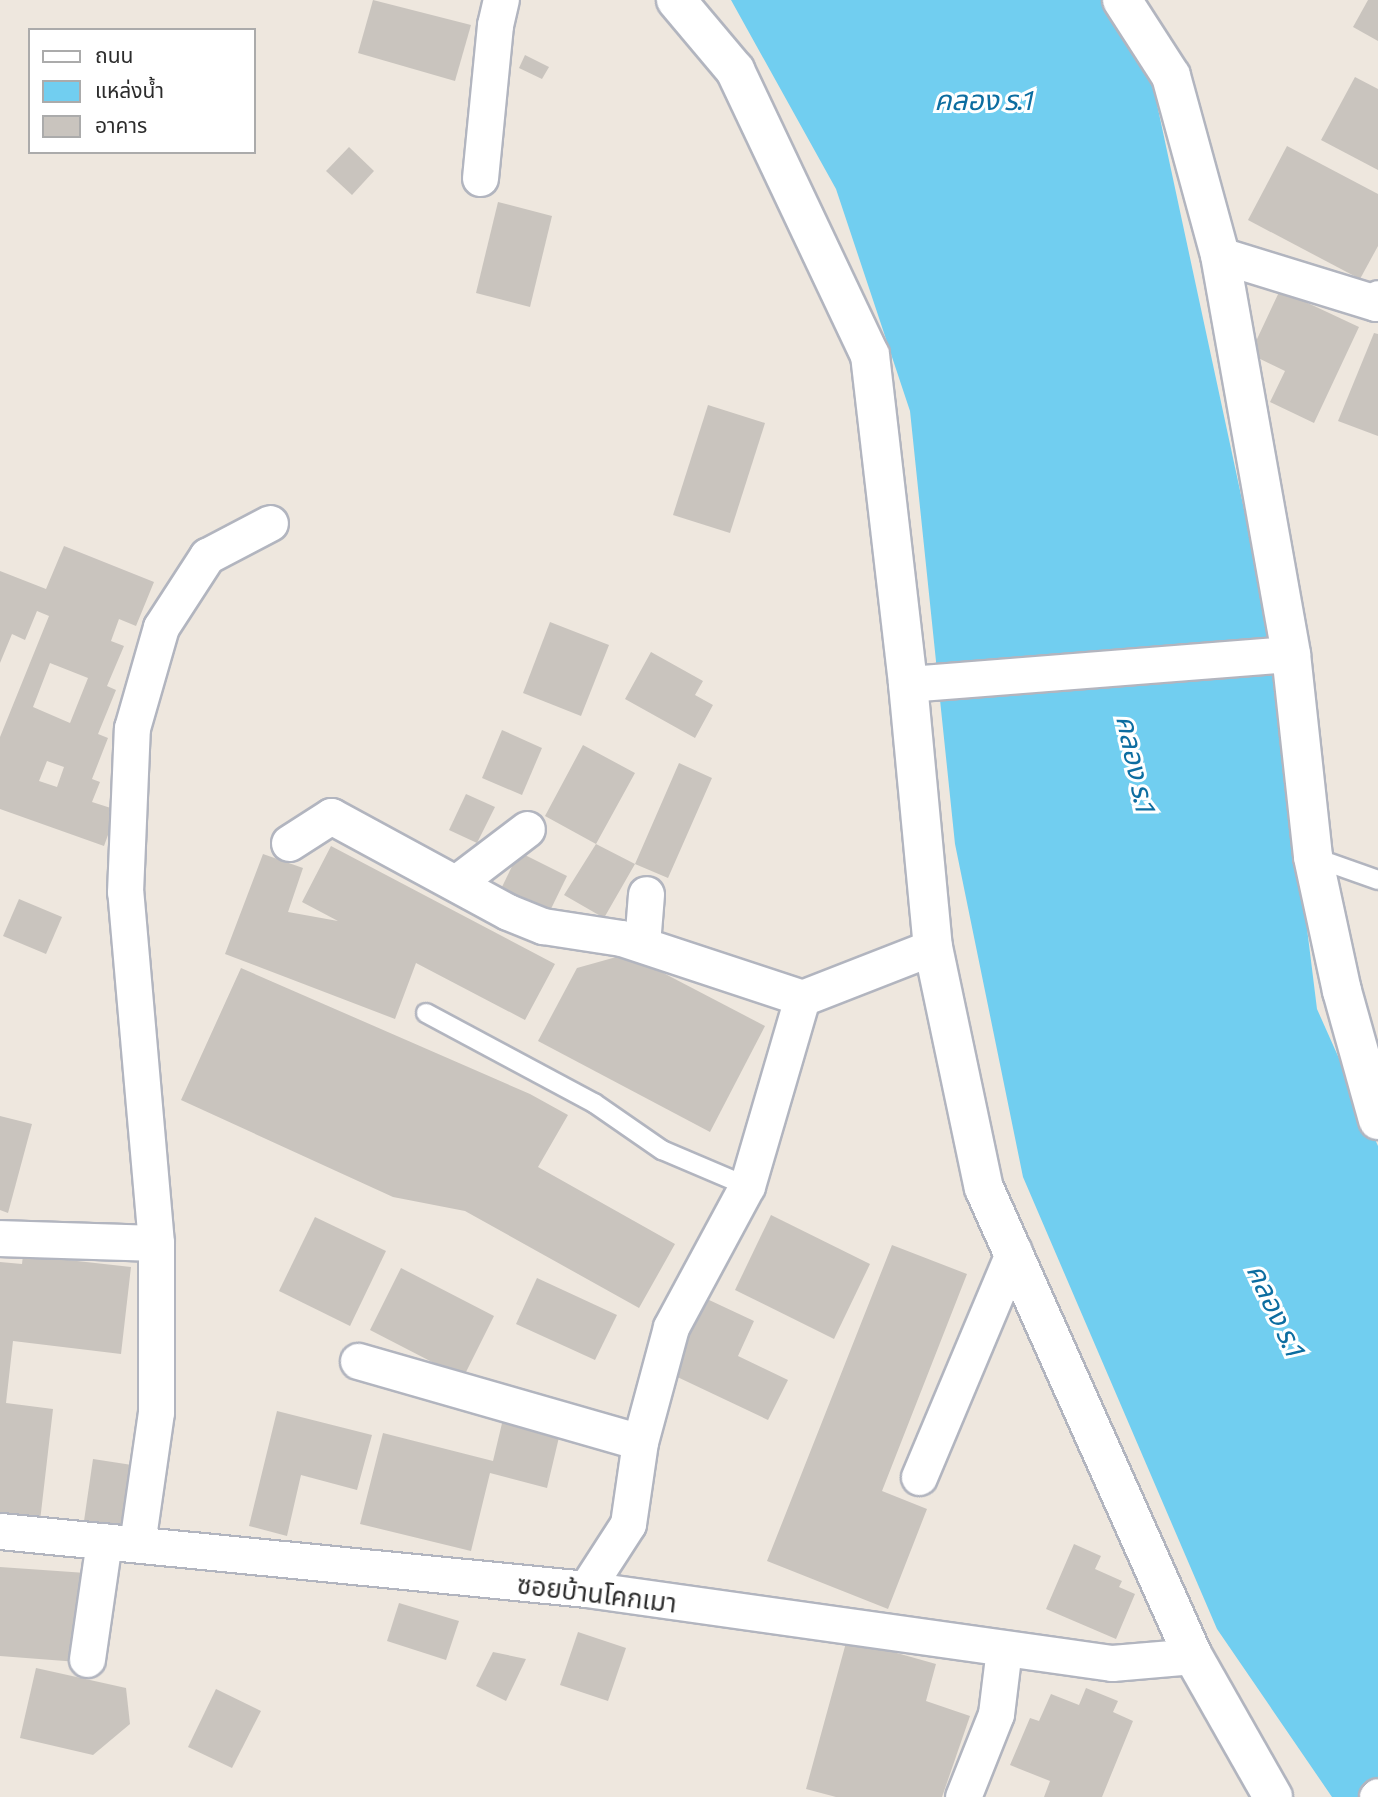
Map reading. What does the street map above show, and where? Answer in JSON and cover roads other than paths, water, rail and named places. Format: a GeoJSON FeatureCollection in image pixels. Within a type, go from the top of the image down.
{"type":"FeatureCollection","features":[{"type":"Feature","properties":{"kind":"street"},"geometry":{"type":"LineString","coordinates":[[480,178],[495,25],[502,0]]}},
{"type":"Feature","properties":{"kind":"street"},"geometry":{"type":"LineString","coordinates":[[676,0],[735,70],[870,355],[908,684],[933,947],[984,1188],[1192,1656],[1273,1797]]}},
{"type":"Feature","properties":{"kind":"street"},"geometry":{"type":"LineString","coordinates":[[1122,0],[1171,76],[1220,255],[1291,654],[1313,857],[1342,991],[1378,1120]]}},
{"type":"Feature","properties":{"kind":"street"},"geometry":{"type":"LineString","coordinates":[[1220,255],[1377,302]]}},
{"type":"Feature","properties":{"kind":"street"},"geometry":{"type":"LineString","coordinates":[[87,1659],[156,1412],[156,1243],[125,892],[132,728],[161,627],[207,556],[270,523]]}},
{"type":"Feature","properties":{"kind":"street"},"geometry":{"type":"LineString","coordinates":[[908,684],[1291,654]]}},
{"type":"Feature","properties":{"kind":"street"},"geometry":{"type":"LineString","coordinates":[[289,843],[331,816],[508,912],[542,926],[621,937],[802,999],[933,947]]}},
{"type":"Feature","properties":{"kind":"street"},"geometry":{"type":"LineString","coordinates":[[456,883],[527,829]]}},
{"type":"Feature","properties":{"kind":"street"},"geometry":{"type":"LineString","coordinates":[[642,944],[646,894]]}},
{"type":"Feature","properties":{"kind":"street"},"geometry":{"type":"LineString","coordinates":[[586,1589],[628,1524],[640,1442],[671,1327],[747,1186],[802,999]]}},
{"type":"Feature","properties":{"kind":"street"},"geometry":{"type":"LineString","coordinates":[[0,1237],[156,1243]]}},
{"type":"Feature","properties":{"kind":"street"},"geometry":{"type":"LineString","coordinates":[[919,1477],[1014,1251]]}},
{"type":"Feature","properties":{"kind":"street"},"geometry":{"type":"LineString","coordinates":[[358,1361],[640,1442]]}},
{"type":"Feature","properties":{"kind":"street","name":"ซอยบ้านโคกเมา"},"geometry":{"type":"LineString","coordinates":[[0,1531],[586,1589],[1112,1663],[1192,1656]]}},
{"type":"Feature","properties":{"kind":"street"},"geometry":{"type":"LineString","coordinates":[[963,1797],[996,1714],[1004,1649]]}},
{"type":"Feature","properties":{"kind":"lane"},"geometry":{"type":"LineString","coordinates":[[1313,857],[1378,880]]}},
{"type":"Feature","properties":{"kind":"lane"},"geometry":{"type":"LineString","coordinates":[[426,1013],[594,1103],[662,1150],[747,1186]]}},
{"type":"Feature","properties":{"kind":"water","name":"คลอง ร.1"},"geometry":{"type":"Polygon","coordinates":[[[731,0],[1101,0],[1152,81],[1270,630],[1317,1009],[1378,1146],[1378,1797],[1332,1797],[1217,1629],[1023,1177],[955,844],[910,411],[836,189],[731,0]]]}}]}
